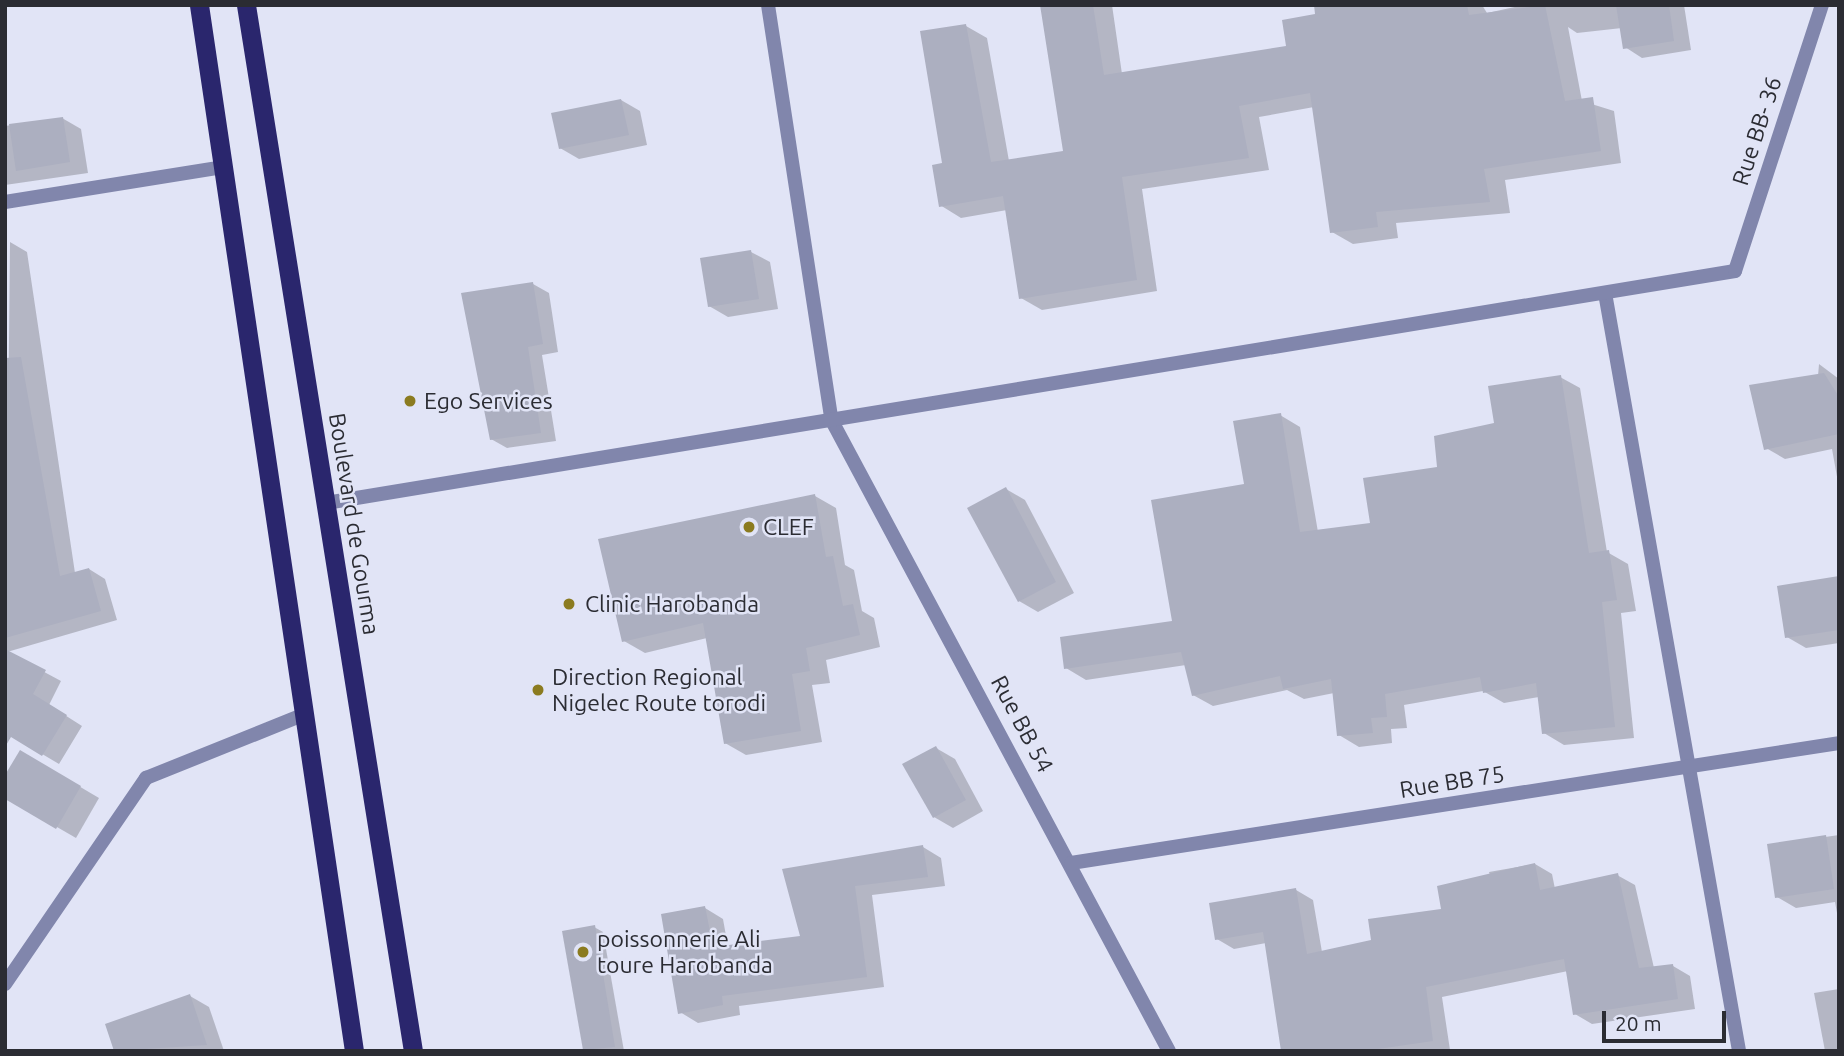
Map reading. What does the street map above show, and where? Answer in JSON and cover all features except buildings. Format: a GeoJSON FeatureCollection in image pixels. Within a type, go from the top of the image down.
{"type":"FeatureCollection","features":[{"type":"Feature","properties":{"kind":"highway"},"geometry":{"type":"LineString","coordinates":[[199,5],[300,716],[354,1051]]}},
{"type":"Feature","properties":{"kind":"highway","name":"Boulevard de Gourma"},"geometry":{"type":"LineString","coordinates":[[246,5],[413,1051]]}},
{"type":"Feature","properties":{"kind":"street","name":"Rue BB 54"},"geometry":{"type":"LineString","coordinates":[[768,5],[832,421],[1071,863],[1169,1051]]}},
{"type":"Feature","properties":{"kind":"street","name":"Rue BB- 36"},"geometry":{"type":"LineString","coordinates":[[1605,293],[1735,271],[1822,5]]}},
{"type":"Feature","properties":{"kind":"street"},"geometry":{"type":"LineString","coordinates":[[5,202],[224,167]]}},
{"type":"Feature","properties":{"kind":"street"},"geometry":{"type":"LineString","coordinates":[[326,503],[1605,293],[1740,1051]]}},
{"type":"Feature","properties":{"kind":"street"},"geometry":{"type":"LineString","coordinates":[[5,984],[146,778],[300,716]]}},
{"type":"Feature","properties":{"kind":"street","name":"Rue BB 75"},"geometry":{"type":"LineString","coordinates":[[1071,863],[1690,769],[1839,743]]}},
{"type":"Feature","properties":{"kind":"place","name":"Ego Services"},"geometry":{"type":"Point","coordinates":[410,401]}},
{"type":"Feature","properties":{"kind":"place","name":"CLEF"},"geometry":{"type":"Point","coordinates":[749,527]}},
{"type":"Feature","properties":{"kind":"place","name":"Clinic Harobanda"},"geometry":{"type":"Point","coordinates":[569,604]}},
{"type":"Feature","properties":{"kind":"place","name":"Direction Regional Nigelec Route torodi"},"geometry":{"type":"Point","coordinates":[538,690]}},
{"type":"Feature","properties":{"kind":"place","name":"poissonnerie Ali toure Harobanda"},"geometry":{"type":"Point","coordinates":[583,952]}}]}
